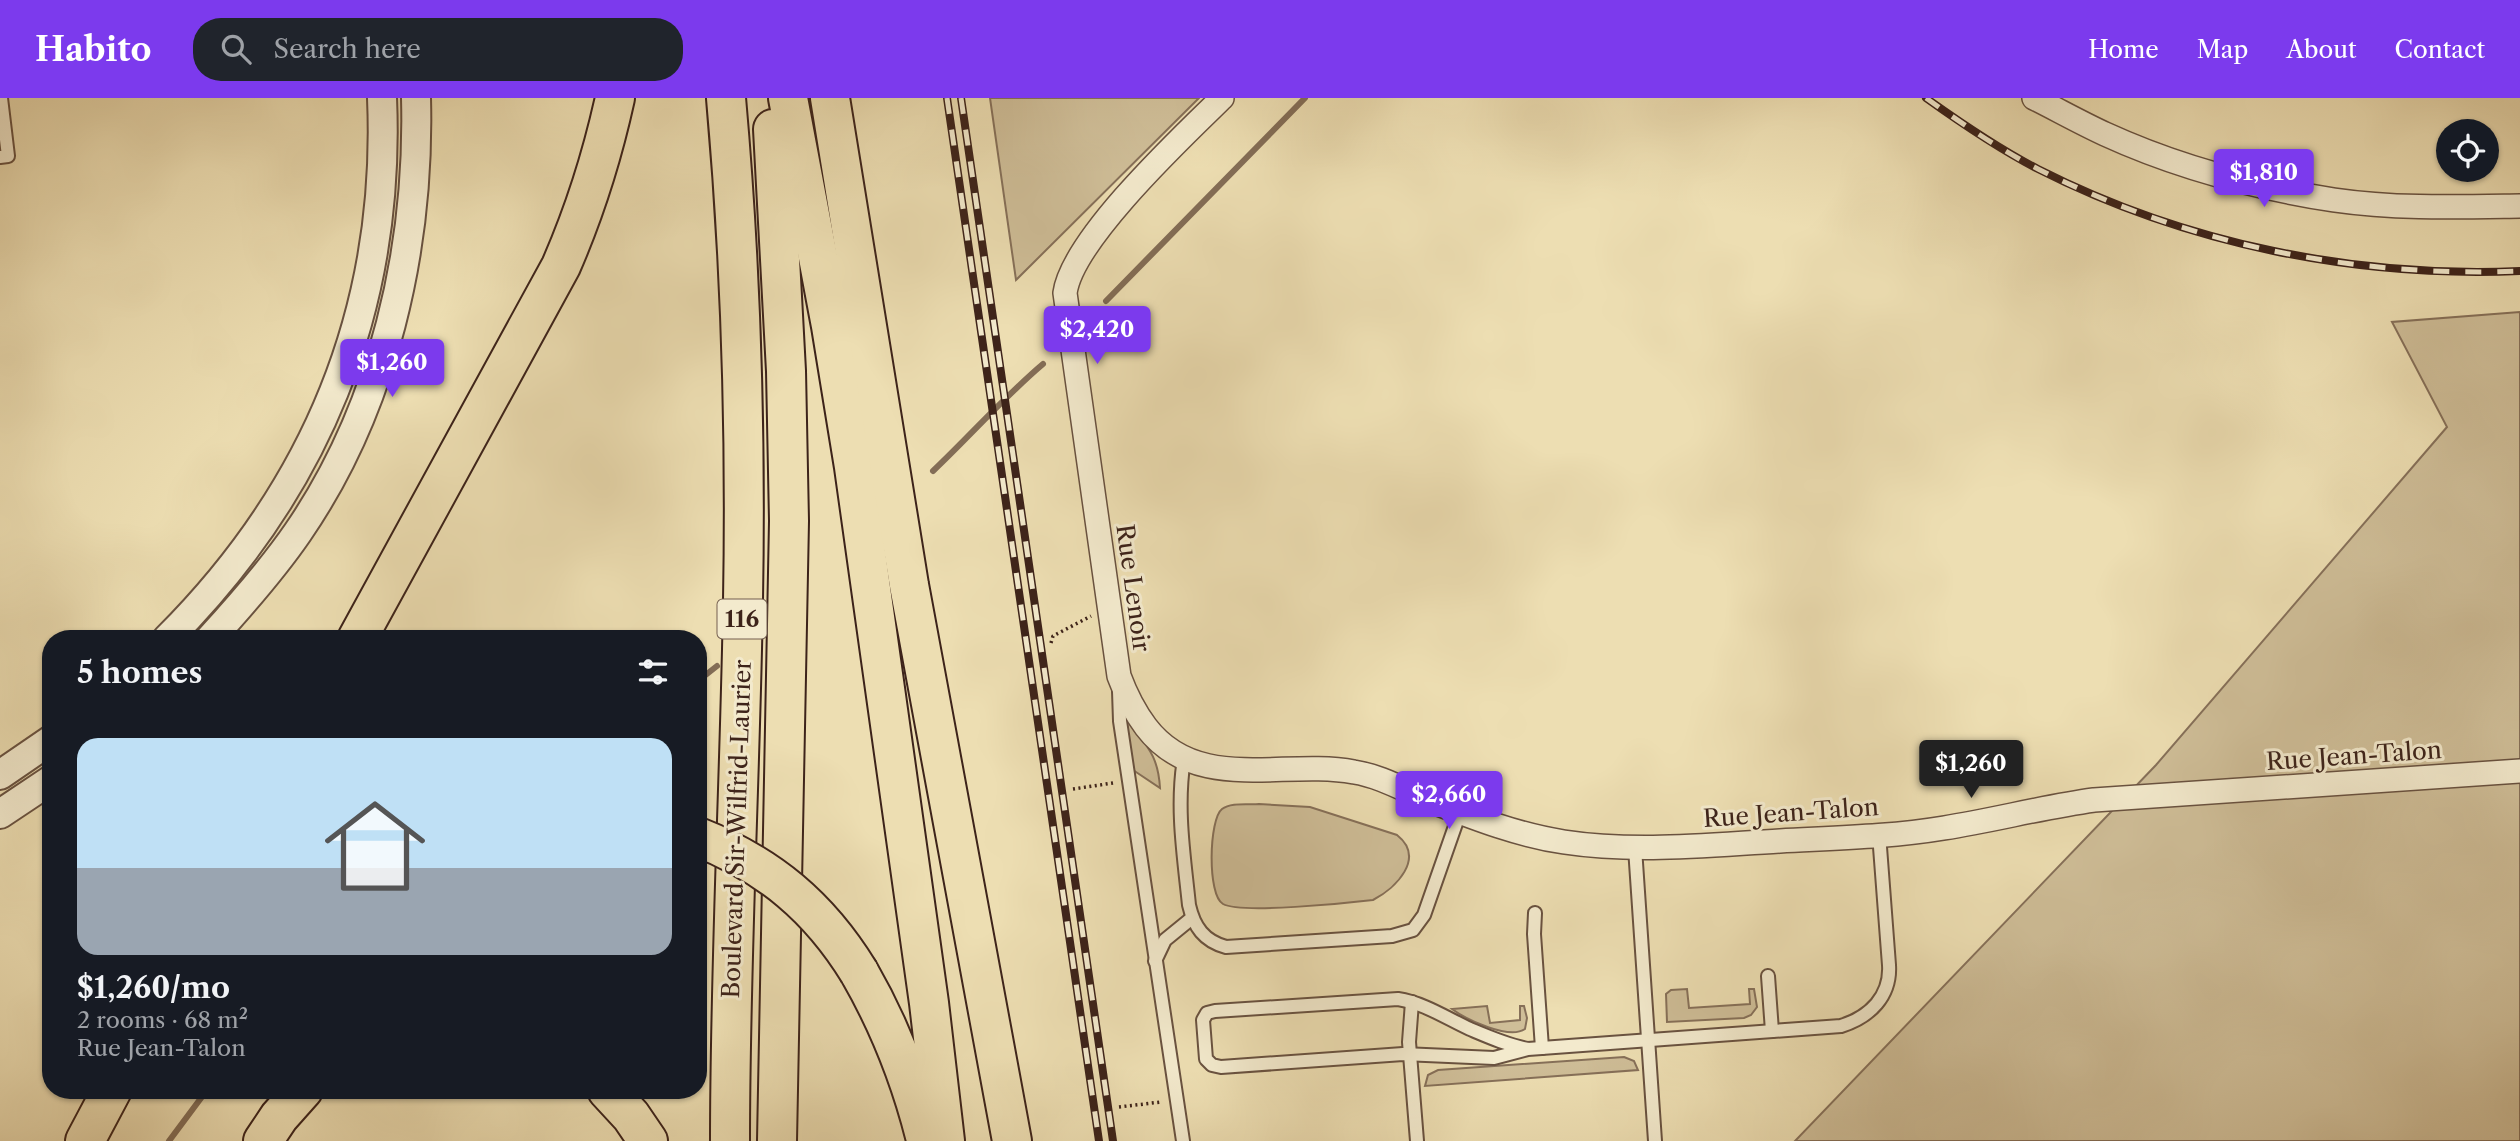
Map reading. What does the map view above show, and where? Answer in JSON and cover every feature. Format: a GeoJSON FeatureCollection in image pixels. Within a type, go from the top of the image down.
{"type":"FeatureCollection","features":[{"type":"Feature","properties":{"kind":"highway"},"geometry":{"type":"LineString","coordinates":[[362,630],[561,267],[599,167],[615,98]]}},
{"type":"Feature","properties":{"kind":"highway","name":"Boulevard Sir-Wilfrid-Laurier"},"geometry":{"type":"LineString","coordinates":[[726,98],[740,314],[744,503],[730,1141]]}},
{"type":"Feature","properties":{"kind":"highway","name":"Boulevard Sir-Wilfrid-Laurier"},"geometry":{"type":"LineString","coordinates":[[772,98],[786,371],[789,533],[777,1141]]}},
{"type":"Feature","properties":{"kind":"highway"},"geometry":{"type":"LineString","coordinates":[[788,98],[831,326],[854,467],[929,1003],[945,1141]]}},
{"type":"Feature","properties":{"kind":"highway"},"geometry":{"type":"LineString","coordinates":[[830,98],[909,585],[1012,1141]]}},
{"type":"Feature","properties":{"kind":"highway"},"geometry":{"type":"LineString","coordinates":[[707,841],[736,853],[777,879],[814,912],[832,933],[859,972],[883,1016],[902,1058],[927,1141]]}},
{"type":"Feature","properties":{"kind":"highway"},"geometry":{"type":"LineString","coordinates":[[263,1141],[295,1099]]}},
{"type":"Feature","properties":{"kind":"highway"},"geometry":{"type":"LineString","coordinates":[[615,1099],[648,1141]]}},
{"type":"Feature","properties":{"kind":"street"},"geometry":{"type":"LineString","coordinates":[[175,630],[222,580],[255,538],[299,467],[333,396],[359,313],[376,232],[382,179],[382,98]]}},
{"type":"Feature","properties":{"kind":"street"},"geometry":{"type":"LineString","coordinates":[[218,630],[299,531],[328,481],[363,408],[393,316],[405,260],[414,187],[416,98]]}},
{"type":"Feature","properties":{"kind":"street","name":"Rue Lenoir"},"geometry":{"type":"LineString","coordinates":[[1119,676],[1066,306],[1067,281],[1085,248],[1128,195],[1222,98]]}},
{"type":"Feature","properties":{"kind":"street"},"geometry":{"type":"LineString","coordinates":[[2034,98],[2106,135],[2172,160],[2254,185],[2336,200],[2425,208],[2520,206]]}},
{"type":"Feature","properties":{"kind":"street","name":"Rue Jean-Talon"},"geometry":{"type":"LineString","coordinates":[[1119,676],[1130,704],[1151,733],[1184,759],[1199,765],[1225,769],[1306,768],[1356,772],[1501,827],[1562,841],[1635,848],[1943,828],[2041,807],[2094,800],[2520,771]]}},
{"type":"Feature","properties":{"kind":"street"},"geometry":{"type":"LineString","coordinates":[[0,775],[42,746]]}},
{"type":"Feature","properties":{"kind":"street"},"geometry":{"type":"LineString","coordinates":[[0,814],[42,786]]}},
{"type":"Feature","properties":{"kind":"lane"},"geometry":{"type":"LineString","coordinates":[[0,157],[8,156],[1,98]]}},
{"type":"Feature","properties":{"kind":"lane","name":"Rue Lenoir"},"geometry":{"type":"LineString","coordinates":[[1119,676],[1120,721],[1183,1141]]}},
{"type":"Feature","properties":{"kind":"lane"},"geometry":{"type":"LineString","coordinates":[[1184,759],[1180,782],[1180,813],[1192,918],[1208,940],[1226,947],[1405,934],[1419,924],[1424,915],[1460,812]]}},
{"type":"Feature","properties":{"kind":"lane"},"geometry":{"type":"LineString","coordinates":[[1528,1049],[1489,1037],[1412,1002],[1384,999],[1227,1010],[1207,1013],[1203,1020],[1206,1059],[1217,1067],[1409,1054],[1494,1058],[1528,1049],[1842,1026],[1867,1014],[1882,997],[1890,974],[1879,834]]}},
{"type":"Feature","properties":{"kind":"lane"},"geometry":{"type":"LineString","coordinates":[[1635,848],[1655,1141]]}},
{"type":"Feature","properties":{"kind":"lane"},"geometry":{"type":"LineString","coordinates":[[1535,913],[1542,1048]]}},
{"type":"Feature","properties":{"kind":"lane"},"geometry":{"type":"LineString","coordinates":[[1155,962],[1165,940],[1192,918]]}},
{"type":"Feature","properties":{"kind":"lane"},"geometry":{"type":"LineString","coordinates":[[1768,976],[1772,1031]]}},
{"type":"Feature","properties":{"kind":"lane"},"geometry":{"type":"LineString","coordinates":[[1412,1002],[1409,1054],[1417,1141]]}},
{"type":"Feature","properties":{"kind":"path"},"geometry":{"type":"LineString","coordinates":[[1051,643],[1053,636],[1059,631],[1110,609]]}},
{"type":"Feature","properties":{"kind":"path"},"geometry":{"type":"LineString","coordinates":[[1073,789],[1129,781]]}},
{"type":"Feature","properties":{"kind":"path"},"geometry":{"type":"LineString","coordinates":[[1119,1107],[1177,1100]]}},
{"type":"Feature","properties":{"kind":"shaded area"},"geometry":{"type":"Polygon","coordinates":[[[990,98],[1199,98],[1016,280],[990,98]]]}},
{"type":"Feature","properties":{"kind":"shaded area"},"geometry":{"type":"Polygon","coordinates":[[[2520,312],[2520,1141],[1795,1141],[2156,765],[2447,427],[2392,322],[2520,312]]]}},
{"type":"Feature","properties":{"kind":"shaded area"},"geometry":{"type":"Polygon","coordinates":[[[1125,716],[1153,757],[1160,788],[1133,770],[1125,716]]]}},
{"type":"Feature","properties":{"kind":"shaded area"},"geometry":{"type":"Polygon","coordinates":[[[1230,805],[1310,807],[1397,835],[1409,853],[1408,863],[1391,888],[1373,900],[1272,908],[1223,904],[1214,887],[1212,873],[1214,827],[1222,809],[1230,805]]]}},
{"type":"Feature","properties":{"kind":"shaded area"},"geometry":{"type":"Polygon","coordinates":[[[1687,989],[1689,1008],[1750,1004],[1749,989],[1754,989],[1757,1007],[1751,1015],[1744,1018],[1667,1022],[1666,994],[1671,990],[1687,989]]]}},
{"type":"Feature","properties":{"kind":"shaded area"},"geometry":{"type":"Polygon","coordinates":[[[1487,1006],[1490,1023],[1520,1020],[1520,1006],[1524,1006],[1527,1018],[1525,1029],[1518,1032],[1499,1030],[1477,1023],[1452,1009],[1487,1006]]]}},
{"type":"Feature","properties":{"kind":"shaded area"},"geometry":{"type":"Polygon","coordinates":[[[1624,1057],[1634,1061],[1638,1070],[1425,1086],[1428,1075],[1438,1070],[1624,1057]]]}},
{"type":"Feature","properties":{"kind":"waterway"},"geometry":{"type":"LineString","coordinates":[[1106,301],[1305,98]]}},
{"type":"Feature","properties":{"kind":"waterway"},"geometry":{"type":"LineString","coordinates":[[933,471],[1043,364]]}},
{"type":"Feature","properties":{"kind":"waterway"},"geometry":{"type":"LineString","coordinates":[[707,674],[717,666]]}},
{"type":"Feature","properties":{"kind":"waterway"},"geometry":{"type":"LineString","coordinates":[[169,1141],[200,1099]]}},
{"type":"Feature","properties":{"kind":"railway"},"geometry":{"type":"LineString","coordinates":[[947,98],[1099,1141]]}},
{"type":"Feature","properties":{"kind":"railway"},"geometry":{"type":"LineString","coordinates":[[961,98],[1113,1141]]}},
{"type":"Feature","properties":{"kind":"railway"},"geometry":{"type":"LineString","coordinates":[[1926,98],[1980,135],[2038,169],[2153,218],[2212,236],[2334,262],[2396,269],[2520,271]]}}]}
